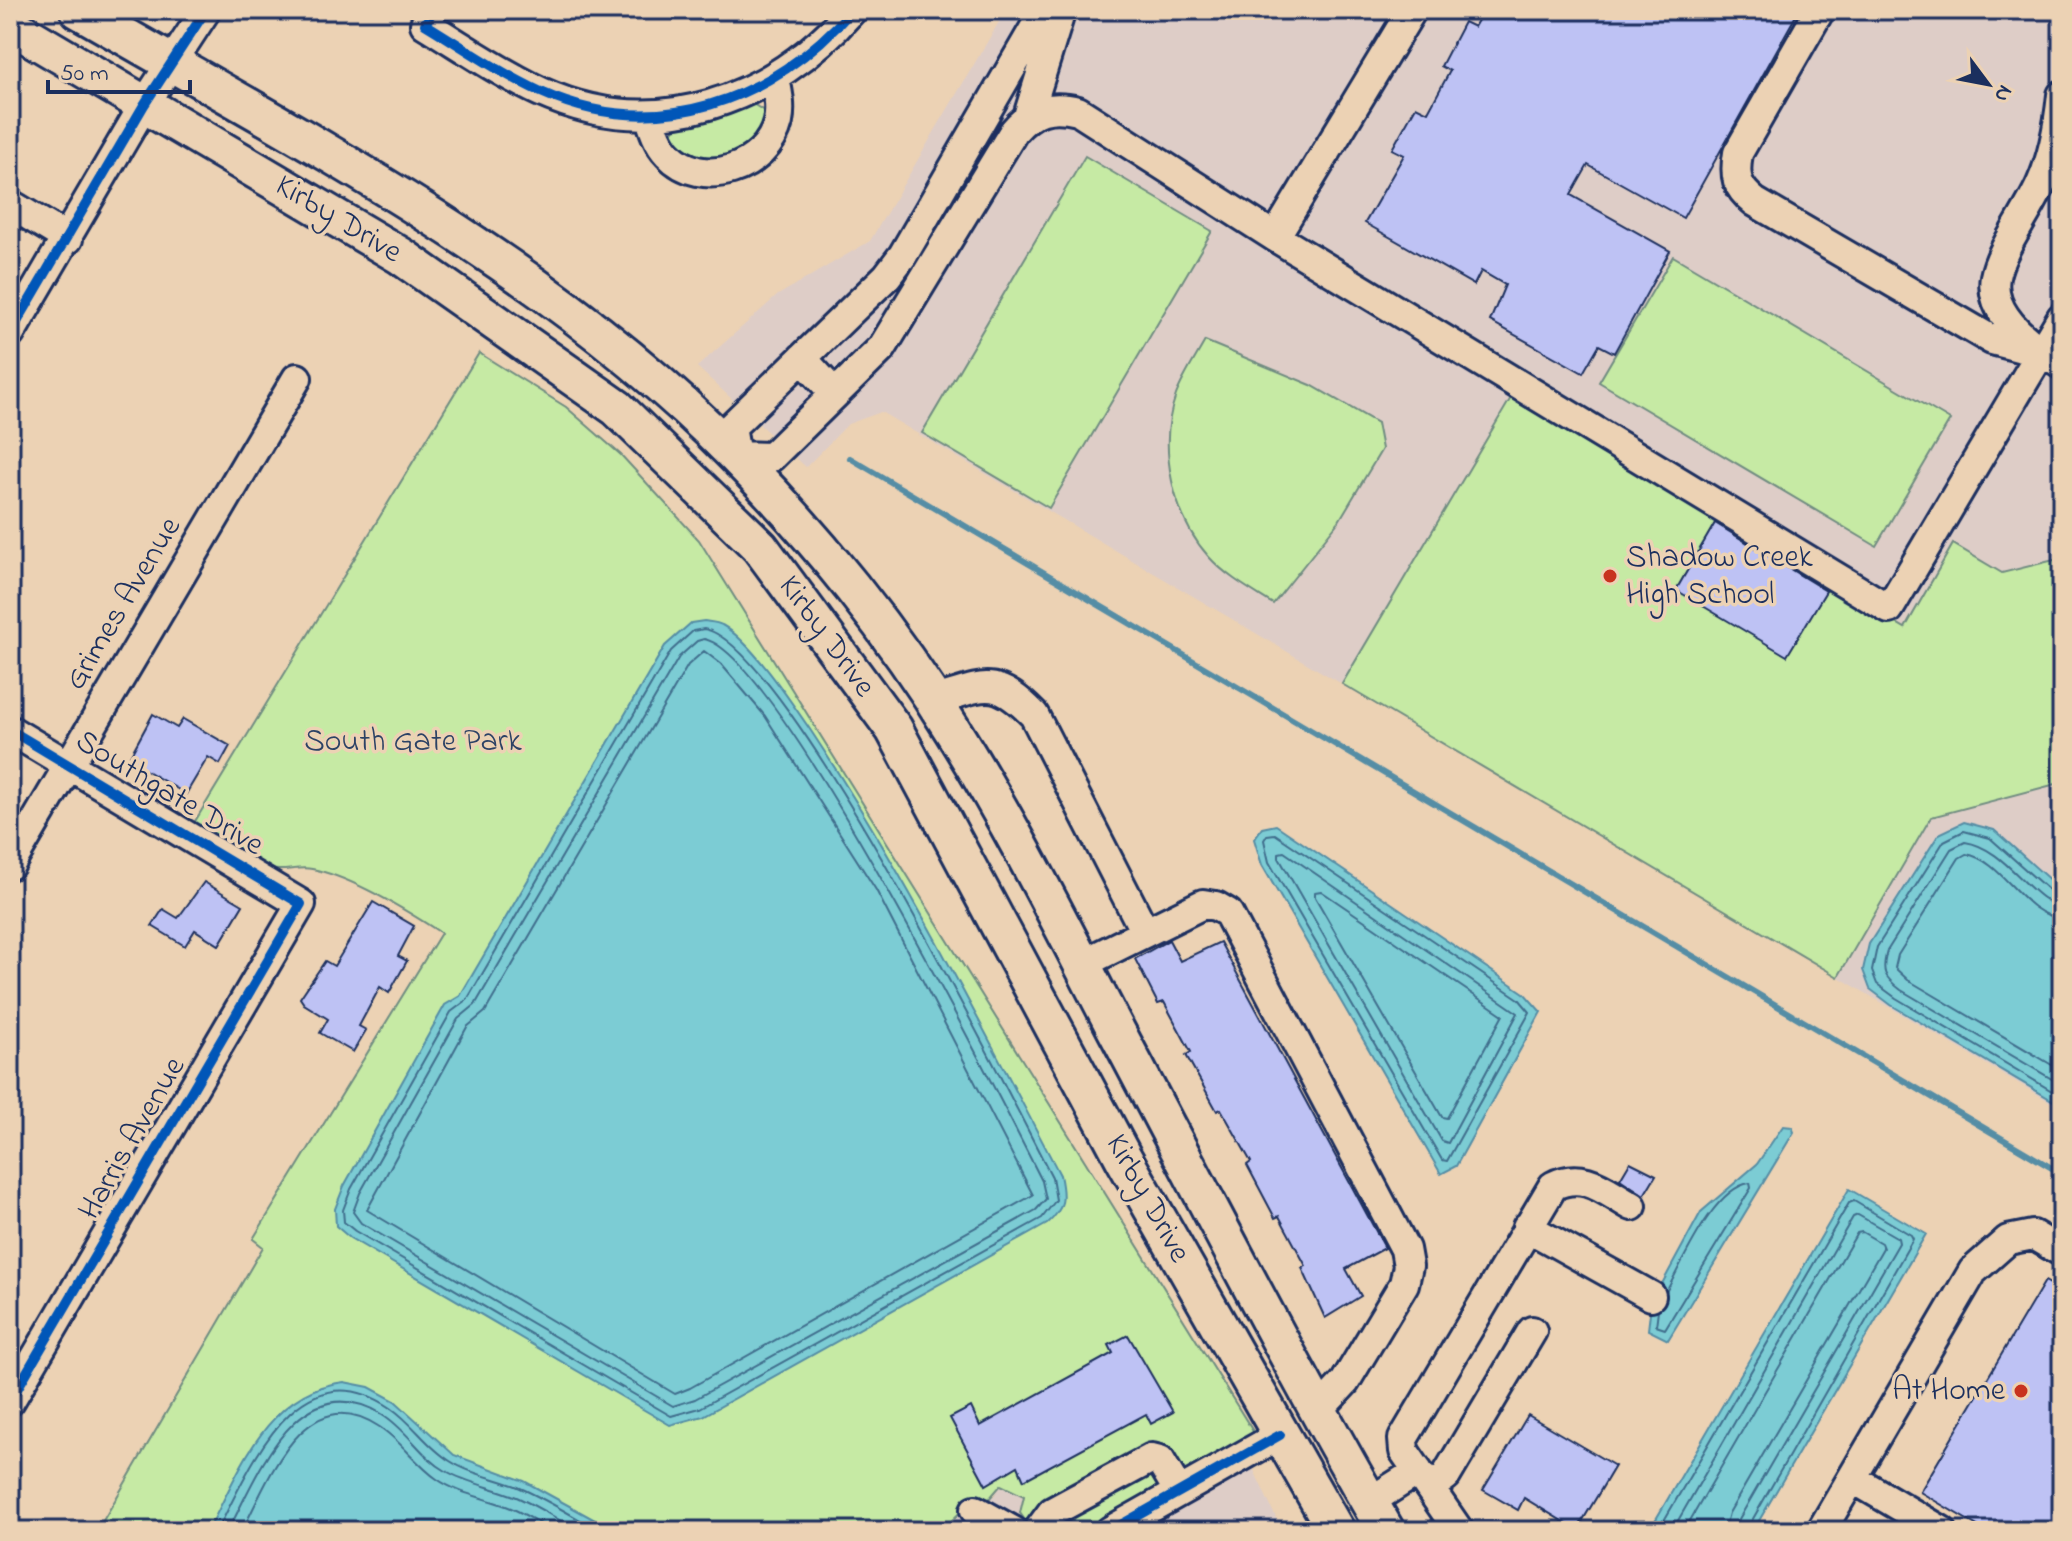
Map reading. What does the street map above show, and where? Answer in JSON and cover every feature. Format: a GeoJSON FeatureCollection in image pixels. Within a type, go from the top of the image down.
{"type":"FeatureCollection","features":[{"type":"Feature","properties":{"kind":"main road","name":"Kirby Drive"},"geometry":{"type":"LineString","coordinates":[[79,10],[421,210],[536,284],[649,374],[736,456],[847,581],[952,728],[1082,964],[1317,1412],[1378,1516]]}},
{"type":"Feature","properties":{"kind":"main road","name":"Kirby Drive"},"geometry":{"type":"LineString","coordinates":[[10,25],[401,256],[617,408],[760,547],[894,729],[1124,1159],[1336,1531]]}},
{"type":"Feature","properties":{"kind":"main road"},"geometry":{"type":"LineString","coordinates":[[701,489],[736,456]]}},
{"type":"Feature","properties":{"kind":"main road"},"geometry":{"type":"LineString","coordinates":[[1280,1435],[1317,1412]]}},
{"type":"Feature","properties":{"kind":"street"},"geometry":{"type":"LineString","coordinates":[[10,334],[144,105],[206,10]]}},
{"type":"Feature","properties":{"kind":"street"},"geometry":{"type":"LineString","coordinates":[[429,17],[543,93],[600,109],[649,115],[722,103],[775,78],[829,36],[852,10]]}},
{"type":"Feature","properties":{"kind":"street"},"geometry":{"type":"LineString","coordinates":[[1045,10],[903,255],[887,276],[731,427],[736,456],[771,457],[882,348],[1014,131],[1029,113],[1061,10]]}},
{"type":"Feature","properties":{"kind":"street"},"geometry":{"type":"LineString","coordinates":[[1275,237],[1412,10]]}},
{"type":"Feature","properties":{"kind":"street"},"geometry":{"type":"LineString","coordinates":[[1820,10],[1738,153],[1735,172],[1739,189],[1755,202],[1992,340],[2052,359]]}},
{"type":"Feature","properties":{"kind":"street"},"geometry":{"type":"LineString","coordinates":[[649,115],[661,144],[677,162],[701,172],[727,172],[751,159],[774,133],[779,112],[775,78]]}},
{"type":"Feature","properties":{"kind":"street"},"geometry":{"type":"LineString","coordinates":[[2052,359],[2008,321],[1997,300],[1995,278],[2043,180],[2062,95]]}},
{"type":"Feature","properties":{"kind":"street"},"geometry":{"type":"LineString","coordinates":[[1029,113],[1059,106],[1078,111],[1275,237],[1889,609],[2052,359],[2062,317]]}},
{"type":"Feature","properties":{"kind":"street"},"geometry":{"type":"LineString","coordinates":[[10,204],[68,239]]}},
{"type":"Feature","properties":{"kind":"street"},"geometry":{"type":"LineString","coordinates":[[802,358],[835,394]]}},
{"type":"Feature","properties":{"kind":"street","name":"Grimes Avenue"},"geometry":{"type":"LineString","coordinates":[[10,865],[297,378]]}},
{"type":"Feature","properties":{"kind":"street"},"geometry":{"type":"LineString","coordinates":[[933,701],[986,685],[1009,690],[1034,715],[1145,932]]}},
{"type":"Feature","properties":{"kind":"street","name":"Southgate Drive"},"geometry":{"type":"LineString","coordinates":[[10,730],[301,904]]}},
{"type":"Feature","properties":{"kind":"street","name":"Harris Avenue"},"geometry":{"type":"LineString","coordinates":[[10,1401],[301,904]]}},
{"type":"Feature","properties":{"kind":"street"},"geometry":{"type":"LineString","coordinates":[[1082,964],[1203,904],[1216,906],[1228,913],[1405,1249],[1408,1266],[1404,1284],[1345,1382],[1317,1412]]}},
{"type":"Feature","properties":{"kind":"street"},"geometry":{"type":"LineString","coordinates":[[1459,1531],[1404,1451],[1403,1439],[1553,1186],[1567,1178],[1582,1177],[1632,1206]]}},
{"type":"Feature","properties":{"kind":"street"},"geometry":{"type":"LineString","coordinates":[[1527,1227],[1651,1296]]}},
{"type":"Feature","properties":{"kind":"street"},"geometry":{"type":"LineString","coordinates":[[1821,1531],[1973,1271],[2008,1240],[2033,1235],[2062,1252]]}},
{"type":"Feature","properties":{"kind":"street"},"geometry":{"type":"LineString","coordinates":[[1378,1516],[1424,1480],[1446,1476],[1532,1331]]}},
{"type":"Feature","properties":{"kind":"street"},"geometry":{"type":"LineString","coordinates":[[1110,1531],[1280,1435]]}},
{"type":"Feature","properties":{"kind":"street"},"geometry":{"type":"LineString","coordinates":[[1038,1531],[1052,1512],[1152,1458],[1160,1460],[1179,1492]]}},
{"type":"Feature","properties":{"kind":"street"},"geometry":{"type":"LineString","coordinates":[[1852,1478],[1942,1531]]}},
{"type":"Feature","properties":{"kind":"street"},"geometry":{"type":"LineString","coordinates":[[975,1510],[1004,1529]]}},
{"type":"Feature","properties":{"kind":"shaded area","name":"Shadow Creek High School"},"geometry":{"type":"Polygon","coordinates":[[[1006,10],[2062,10],[2062,1109],[881,412],[848,424],[806,467],[697,367],[778,295],[870,241],[1006,10]]]}},
{"type":"Feature","properties":{"kind":"shaded area"},"geometry":{"type":"Polygon","coordinates":[[[1240,1440],[1282,1531],[1084,1531],[1094,1523],[1240,1440]]]}},
{"type":"Feature","properties":{"kind":"shaded area"},"geometry":{"type":"Polygon","coordinates":[[[1001,1485],[1024,1496],[1046,1531],[941,1531],[978,1495],[994,1496],[1001,1485]]]}},
{"type":"Feature","properties":{"kind":"green space"},"geometry":{"type":"Polygon","coordinates":[[[753,104],[764,111],[762,128],[755,141],[745,150],[716,158],[686,151],[673,142],[672,133],[677,125],[753,104]]]}},
{"type":"Feature","properties":{"kind":"green space"},"geometry":{"type":"Polygon","coordinates":[[[1085,156],[1212,231],[1049,508],[922,433],[1085,156]]]}},
{"type":"Feature","properties":{"kind":"green space"},"geometry":{"type":"Polygon","coordinates":[[[1673,256],[1950,420],[1876,546],[1599,382],[1673,256]]]}},
{"type":"Feature","properties":{"kind":"green space"},"geometry":{"type":"Polygon","coordinates":[[[1205,341],[1311,385],[1377,423],[1382,449],[1339,521],[1273,604],[1231,577],[1209,557],[1186,522],[1172,480],[1168,437],[1170,415],[1179,388],[1205,341]]]}},
{"type":"Feature","properties":{"kind":"green space","name":"South Gate Park"},"geometry":{"type":"Polygon","coordinates":[[[479,353],[566,407],[621,455],[699,540],[1254,1433],[1084,1531],[1046,1531],[1025,1520],[1020,1513],[1024,1496],[1001,1485],[989,1499],[978,1495],[941,1531],[97,1531],[263,1247],[253,1239],[441,933],[395,905],[328,873],[301,868],[269,869],[194,823],[479,353]]]}},
{"type":"Feature","properties":{"kind":"green space"},"geometry":{"type":"Polygon","coordinates":[[[1512,396],[1905,628],[1953,544],[2002,573],[2062,558],[2062,804],[2056,784],[1931,817],[1838,977],[1342,684],[1512,396]]]}},
{"type":"Feature","properties":{"kind":"water"},"geometry":{"type":"Polygon","coordinates":[[[704,621],[722,625],[758,658],[811,731],[845,785],[910,894],[971,1006],[1060,1175],[1063,1196],[1060,1208],[1047,1224],[703,1416],[670,1425],[350,1238],[336,1226],[335,1209],[344,1186],[445,1005],[460,996],[665,646],[691,623],[704,621]]]}},
{"type":"Feature","properties":{"kind":"water"},"geometry":{"type":"Polygon","coordinates":[[[1964,822],[1994,830],[2062,891],[2062,1106],[1891,1005],[1870,989],[1863,970],[1869,944],[1939,834],[1964,822]]]}},
{"type":"Feature","properties":{"kind":"water"},"geometry":{"type":"Polygon","coordinates":[[[1276,825],[1524,993],[1541,1012],[1456,1166],[1441,1174],[1262,865],[1254,839],[1262,828],[1276,825]]]}},
{"type":"Feature","properties":{"kind":"water"},"geometry":{"type":"Polygon","coordinates":[[[1783,1126],[1792,1127],[1794,1132],[1668,1340],[1648,1330],[1651,1304],[1701,1212],[1757,1164],[1783,1126]]]}},
{"type":"Feature","properties":{"kind":"water"},"geometry":{"type":"Polygon","coordinates":[[[1849,1189],[1926,1234],[1753,1531],[1660,1531],[1652,1526],[1849,1189]]]}},
{"type":"Feature","properties":{"kind":"water"},"geometry":{"type":"Polygon","coordinates":[[[344,1382],[369,1387],[395,1401],[454,1455],[524,1481],[615,1531],[208,1531],[245,1460],[276,1417],[295,1400],[318,1388],[344,1382]]]}},
{"type":"Feature","properties":{"kind":"building"},"geometry":{"type":"Polygon","coordinates":[[[1484,10],[1799,10],[1683,218],[1588,165],[1571,195],[1670,251],[1614,353],[1599,345],[1583,373],[1490,321],[1505,285],[1481,271],[1474,285],[1365,223],[1404,155],[1392,149],[1416,106],[1428,112],[1450,71],[1441,66],[1464,22],[1474,27],[1484,10]]]}},
{"type":"Feature","properties":{"kind":"building"},"geometry":{"type":"Polygon","coordinates":[[[1715,523],[1826,591],[1787,656],[1676,590],[1715,523]]]}},
{"type":"Feature","properties":{"kind":"building"},"geometry":{"type":"Polygon","coordinates":[[[153,714],[177,728],[183,719],[230,746],[220,764],[208,757],[186,794],[128,760],[153,714]]]}},
{"type":"Feature","properties":{"kind":"building"},"geometry":{"type":"Polygon","coordinates":[[[204,882],[243,905],[219,945],[195,930],[185,946],[152,926],[163,909],[178,918],[204,882]]]}},
{"type":"Feature","properties":{"kind":"building"},"geometry":{"type":"Polygon","coordinates":[[[373,902],[414,926],[398,956],[407,961],[389,993],[380,987],[359,1026],[366,1030],[353,1052],[320,1033],[328,1019],[300,998],[325,961],[334,966],[373,902]]]}},
{"type":"Feature","properties":{"kind":"building"},"geometry":{"type":"Polygon","coordinates":[[[1169,940],[1180,961],[1220,942],[1385,1248],[1346,1269],[1361,1296],[1325,1318],[1302,1268],[1306,1266],[1279,1216],[1275,1218],[1247,1165],[1251,1162],[1221,1109],[1217,1111],[1186,1055],[1191,1052],[1164,1002],[1158,1004],[1135,959],[1169,940]]]}},
{"type":"Feature","properties":{"kind":"building"},"geometry":{"type":"Polygon","coordinates":[[[1630,1162],[1656,1175],[1644,1195],[1620,1179],[1630,1162]]]}},
{"type":"Feature","properties":{"kind":"building","name":"At Home"},"geometry":{"type":"Polygon","coordinates":[[[2045,1281],[2062,1291],[2062,1531],[1986,1531],[1920,1492],[2045,1281]]]}},
{"type":"Feature","properties":{"kind":"building"},"geometry":{"type":"Polygon","coordinates":[[[1128,1335],[1173,1412],[1151,1424],[1146,1414],[1024,1480],[1018,1466],[986,1485],[950,1418],[971,1407],[980,1426],[1113,1353],[1109,1345],[1128,1335]]]}},
{"type":"Feature","properties":{"kind":"building"},"geometry":{"type":"Polygon","coordinates":[[[1528,1415],[1615,1466],[1577,1530],[1524,1498],[1518,1510],[1483,1490],[1528,1415]]]}},
{"type":"Feature","properties":{"kind":"waterway"},"geometry":{"type":"LineString","coordinates":[[850,458],[2062,1174]]}},
{"type":"Feature","properties":{"kind":"cycle path"},"geometry":{"type":"LineString","coordinates":[[10,334],[144,105],[206,10]]}},
{"type":"Feature","properties":{"kind":"cycle path"},"geometry":{"type":"LineString","coordinates":[[433,10],[425,24],[526,85],[584,107],[627,114],[669,113],[710,105],[749,90],[786,69],[821,42],[852,10]]}},
{"type":"Feature","properties":{"kind":"cycle path"},"geometry":{"type":"LineString","coordinates":[[10,730],[301,904],[10,1401]]}},
{"type":"Feature","properties":{"kind":"cycle path"},"geometry":{"type":"LineString","coordinates":[[1110,1531],[1280,1435]]}},
{"type":"Feature","properties":{"kind":"place","name":"Shadow Creek High School"},"geometry":{"type":"Point","coordinates":[1610,576]}},
{"type":"Feature","properties":{"kind":"place","name":"At Home"},"geometry":{"type":"Point","coordinates":[2021,1391]}}]}
